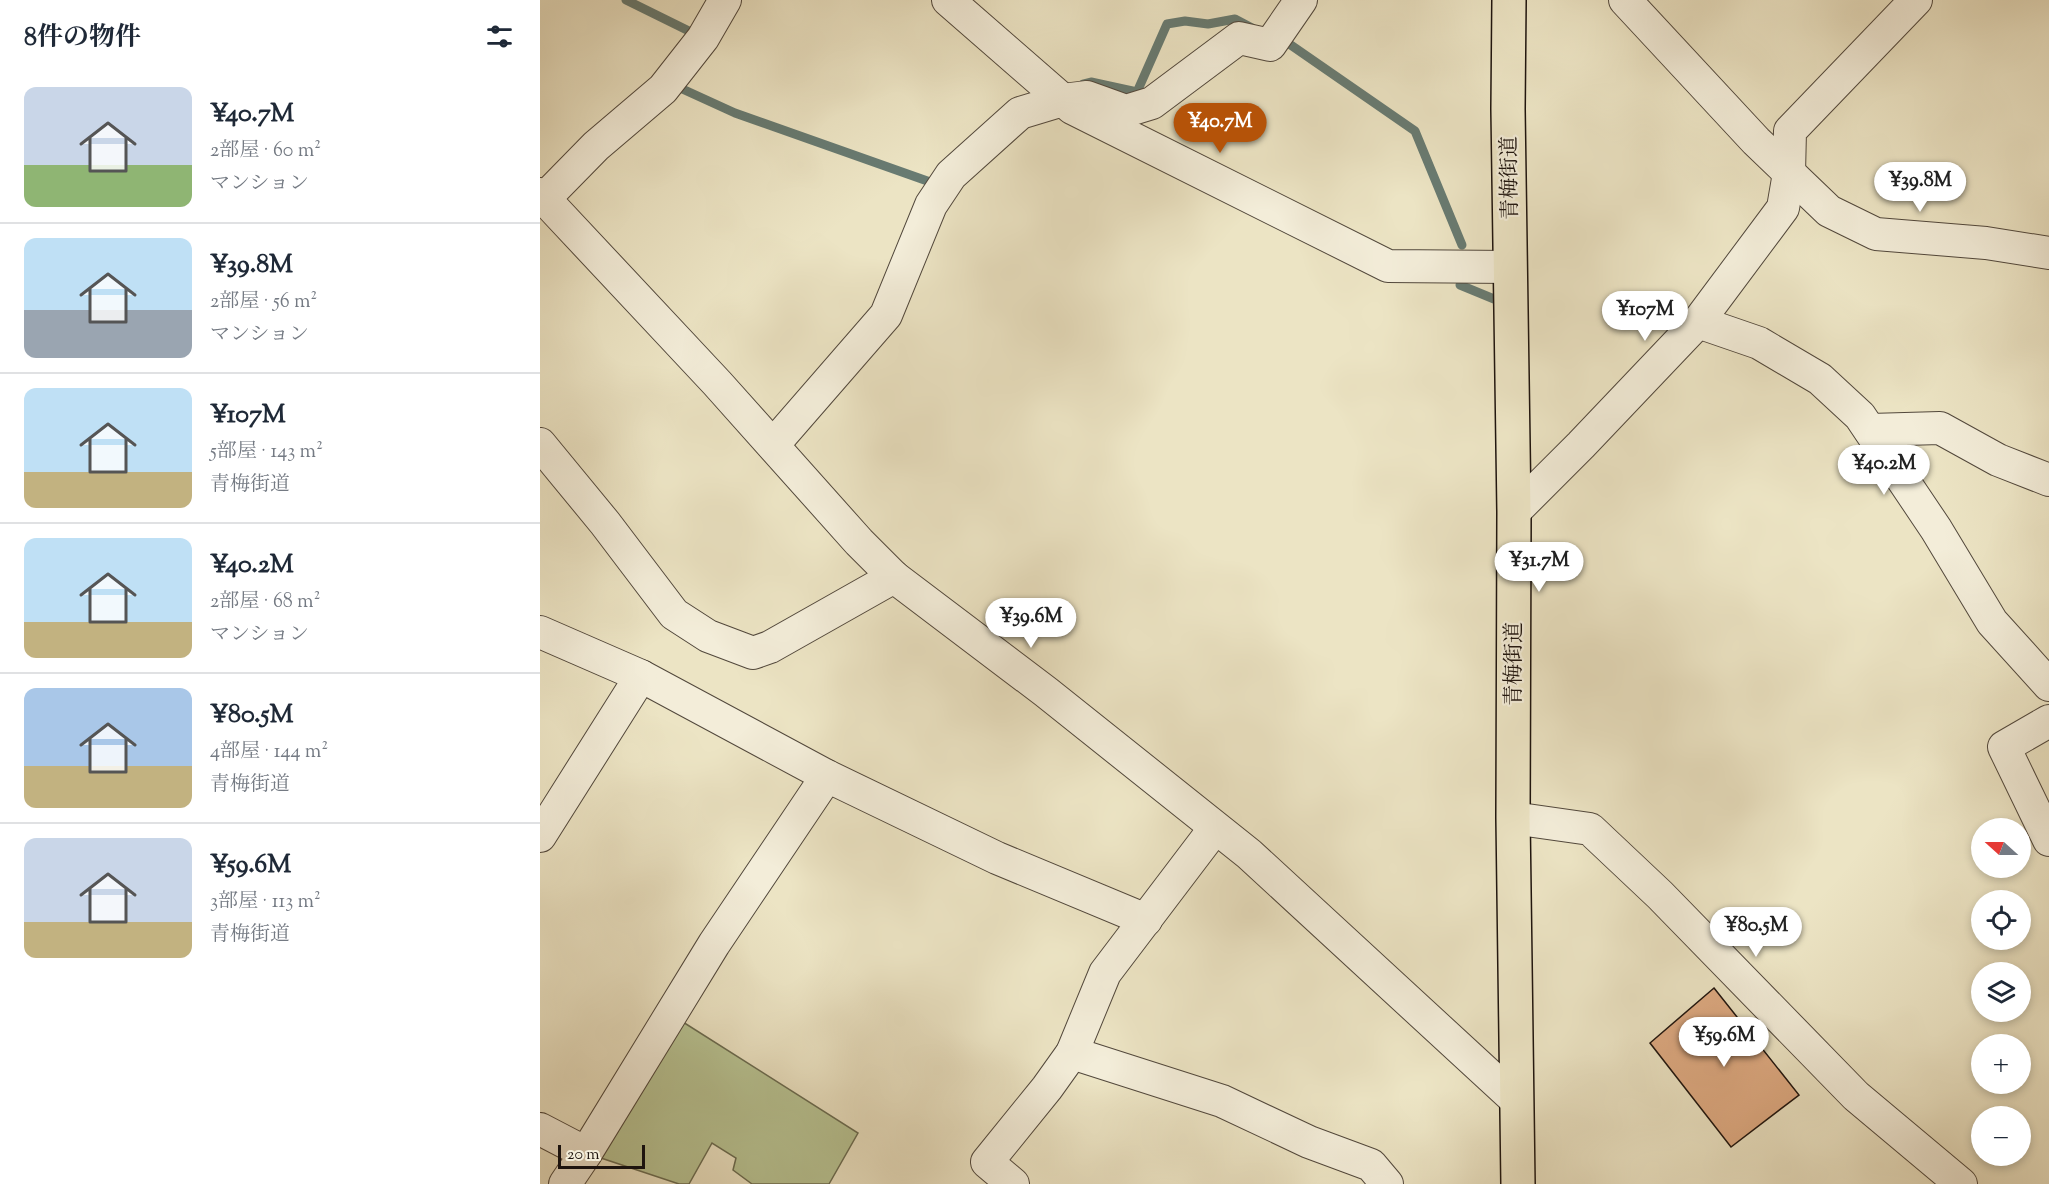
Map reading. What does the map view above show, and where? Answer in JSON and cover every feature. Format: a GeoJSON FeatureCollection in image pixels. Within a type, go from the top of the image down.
{"type":"FeatureCollection","features":[{"type":"Feature","properties":{"kind":"main road","name":"青梅街道"},"geometry":{"type":"LineString","coordinates":[[1509,0],[1508,109],[1514,512],[1513,818],[1518,1184]]}},
{"type":"Feature","properties":{"kind":"street"},"geometry":{"type":"LineString","coordinates":[[725,0],[703,38],[663,89],[596,146],[543,196],[773,445],[859,542],[894,577],[1046,692],[1249,854],[1516,1100]]}},
{"type":"Feature","properties":{"kind":"street"},"geometry":{"type":"LineString","coordinates":[[948,0],[1072,108],[1388,266],[1510,267]]}},
{"type":"Feature","properties":{"kind":"street"},"geometry":{"type":"LineString","coordinates":[[773,445],[886,315],[930,205],[951,175],[1020,112],[1063,100],[1087,97],[1126,111],[1152,103],[1239,38],[1270,45],[1301,0]]}},
{"type":"Feature","properties":{"kind":"street"},"geometry":{"type":"LineString","coordinates":[[1625,0],[1789,173],[1829,211],[1876,234],[1986,243],[2049,253]]}},
{"type":"Feature","properties":{"kind":"street"},"geometry":{"type":"LineString","coordinates":[[1514,512],[1698,322],[1784,208],[1789,173],[1790,130],[1916,0]]}},
{"type":"Feature","properties":{"kind":"street"},"geometry":{"type":"LineString","coordinates":[[1698,322],[1759,344],[1820,380],[1860,416],[1936,529],[1992,622],[2049,685]]}},
{"type":"Feature","properties":{"kind":"street"},"geometry":{"type":"LineString","coordinates":[[1870,430],[1940,428],[1998,460],[2049,480]]}},
{"type":"Feature","properties":{"kind":"street"},"geometry":{"type":"LineString","coordinates":[[540,444],[674,614],[708,636],[730,645],[753,653],[770,647],[894,577]]}},
{"type":"Feature","properties":{"kind":"street"},"geometry":{"type":"LineString","coordinates":[[540,632],[641,676],[827,776],[997,858],[1146,920]]}},
{"type":"Feature","properties":{"kind":"street"},"geometry":{"type":"LineString","coordinates":[[540,836],[641,676]]}},
{"type":"Feature","properties":{"kind":"street"},"geometry":{"type":"LineString","coordinates":[[2049,721],[2004,747],[2049,840]]}},
{"type":"Feature","properties":{"kind":"street"},"geometry":{"type":"LineString","coordinates":[[566,1184],[714,944],[827,776]]}},
{"type":"Feature","properties":{"kind":"street"},"geometry":{"type":"LineString","coordinates":[[1513,818],[1590,829],[1660,895],[1856,1096],[1960,1184]]}},
{"type":"Feature","properties":{"kind":"street"},"geometry":{"type":"LineString","coordinates":[[1013,1184],[979,1173],[1072,1053],[1105,972],[1215,828]]}},
{"type":"Feature","properties":{"kind":"street"},"geometry":{"type":"LineString","coordinates":[[1072,1053],[1222,1101],[1309,1142],[1371,1165],[1387,1184]]}},
{"type":"Feature","properties":{"kind":"street"},"geometry":{"type":"LineString","coordinates":[[540,1129],[586,1153]]}},
{"type":"Feature","properties":{"kind":"green space"},"geometry":{"type":"Polygon","coordinates":[[[675,1017],[858,1133],[829,1184],[752,1184],[733,1170],[736,1158],[712,1143],[689,1184],[679,1184],[586,1153],[675,1017]]]}},
{"type":"Feature","properties":{"kind":"building"},"geometry":{"type":"Polygon","coordinates":[[[1714,988],[1799,1095],[1731,1147],[1650,1043],[1714,988]]]}},
{"type":"Feature","properties":{"kind":"waterway"},"geometry":{"type":"LineString","coordinates":[[626,0],[693,33],[688,39]]}},
{"type":"Feature","properties":{"kind":"waterway"},"geometry":{"type":"LineString","coordinates":[[1083,84],[1091,82],[1137,92],[1167,24],[1185,21],[1208,24],[1235,19],[1252,28]]}},
{"type":"Feature","properties":{"kind":"waterway"},"geometry":{"type":"LineString","coordinates":[[1285,41],[1415,131],[1462,245]]}},
{"type":"Feature","properties":{"kind":"waterway"},"geometry":{"type":"LineString","coordinates":[[678,87],[735,113],[933,183],[937,178]]}},
{"type":"Feature","properties":{"kind":"waterway"},"geometry":{"type":"LineString","coordinates":[[1460,285],[1494,299]]}}]}
